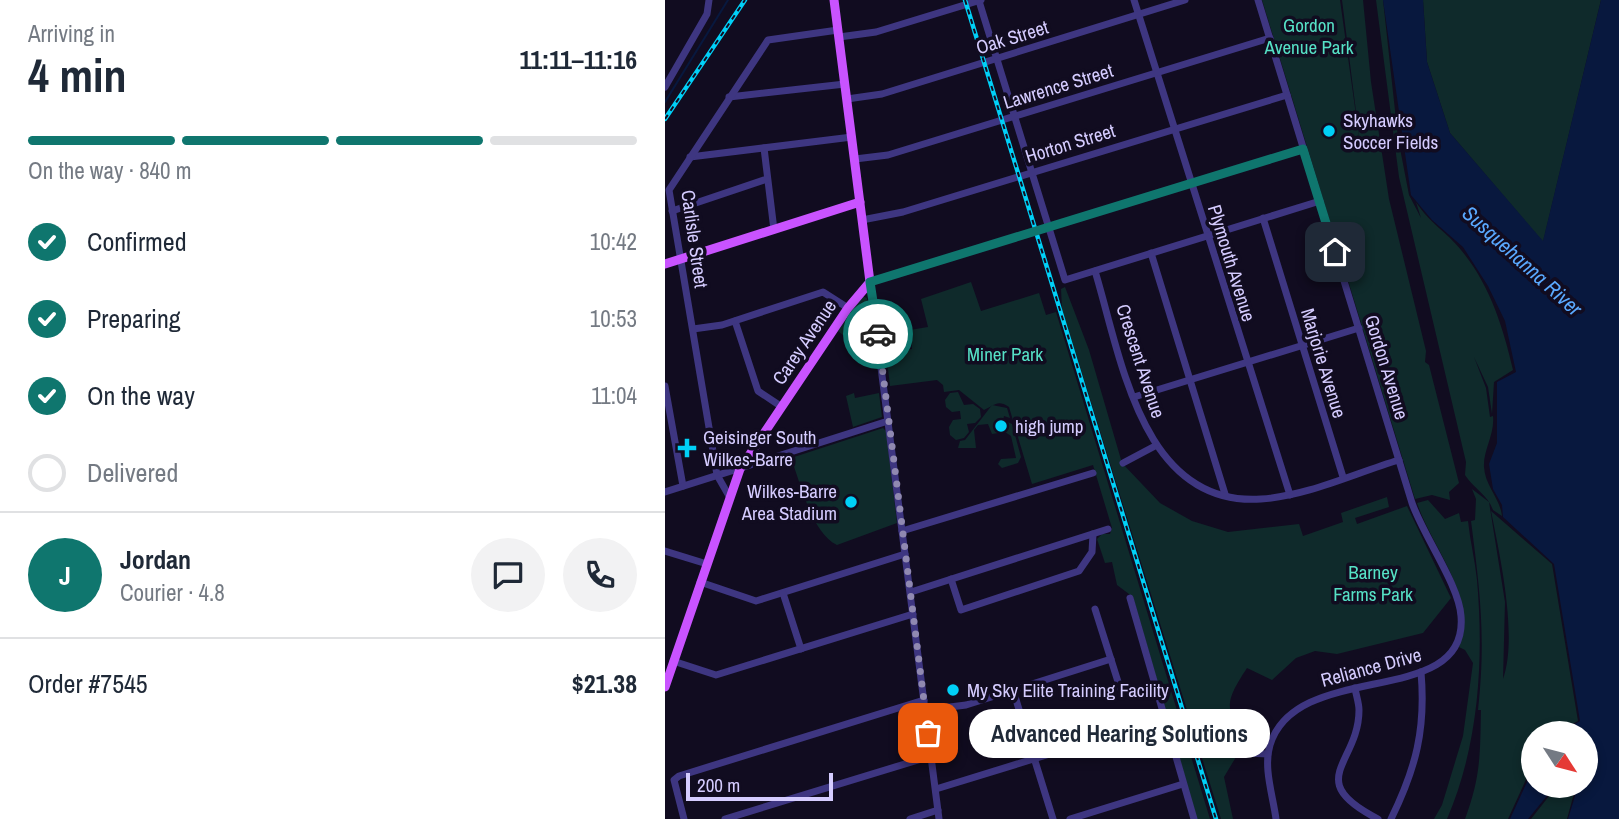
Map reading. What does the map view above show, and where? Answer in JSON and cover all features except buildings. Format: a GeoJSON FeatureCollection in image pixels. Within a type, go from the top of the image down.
{"type":"FeatureCollection","features":[{"type":"Feature","properties":{"kind":"main road"},"geometry":{"type":"LineString","coordinates":[[834,0],[870,282]]}},
{"type":"Feature","properties":{"kind":"main road"},"geometry":{"type":"LineString","coordinates":[[665,264],[860,202]]}},
{"type":"Feature","properties":{"kind":"main road","name":"Carey Avenue"},"geometry":{"type":"LineString","coordinates":[[665,687],[740,469],[848,308],[870,282]]}},
{"type":"Feature","properties":{"kind":"street"},"geometry":{"type":"LineString","coordinates":[[665,87],[707,14],[709,0]]}},
{"type":"Feature","properties":{"kind":"street"},"geometry":{"type":"LineString","coordinates":[[980,0],[1065,280],[1320,201]]}},
{"type":"Feature","properties":{"kind":"street","name":"Carlisle Street"},"geometry":{"type":"LineString","coordinates":[[729,496],[717,475],[670,186],[768,40],[876,32],[980,0]]}},
{"type":"Feature","properties":{"kind":"street","name":"Plymouth Avenue"},"geometry":{"type":"LineString","coordinates":[[1134,0],[1290,495]]}},
{"type":"Feature","properties":{"kind":"street","name":"Oak Street"},"geometry":{"type":"LineString","coordinates":[[848,99],[882,94],[1185,0]]}},
{"type":"Feature","properties":{"kind":"street","name":"Gordon Avenue"},"geometry":{"type":"LineString","coordinates":[[1258,0],[1412,503]]}},
{"type":"Feature","properties":{"kind":"street","name":"Lawrence Street"},"geometry":{"type":"LineString","coordinates":[[855,159],[888,155],[1270,38]]}},
{"type":"Feature","properties":{"kind":"street"},"geometry":{"type":"LineString","coordinates":[[729,97],[845,84]]}},
{"type":"Feature","properties":{"kind":"street","name":"Horton Street"},"geometry":{"type":"LineString","coordinates":[[862,220],[903,212],[1287,95]]}},
{"type":"Feature","properties":{"kind":"street"},"geometry":{"type":"LineString","coordinates":[[690,157],[852,137]]}},
{"type":"Feature","properties":{"kind":"street"},"geometry":{"type":"LineString","coordinates":[[764,148],[774,230]]}},
{"type":"Feature","properties":{"kind":"street"},"geometry":{"type":"LineString","coordinates":[[910,819],[939,815],[870,282],[1303,149]]}},
{"type":"Feature","properties":{"kind":"street"},"geometry":{"type":"LineString","coordinates":[[672,211],[767,179]]}},
{"type":"Feature","properties":{"kind":"street","name":"Marjorie Avenue"},"geometry":{"type":"LineString","coordinates":[[1263,218],[1343,477]]}},
{"type":"Feature","properties":{"kind":"street"},"geometry":{"type":"LineString","coordinates":[[1151,253],[1225,494]]}},
{"type":"Feature","properties":{"kind":"street","name":"Crescent Avenue"},"geometry":{"type":"LineString","coordinates":[[1095,271],[1133,397],[1155,446],[1181,473],[1225,494],[1260,499],[1290,495],[1399,460]]}},
{"type":"Feature","properties":{"kind":"street"},"geometry":{"type":"LineString","coordinates":[[692,330],[735,321],[823,292],[848,308]]}},
{"type":"Feature","properties":{"kind":"street"},"geometry":{"type":"LineString","coordinates":[[735,321],[758,391],[782,407]]}},
{"type":"Feature","properties":{"kind":"street"},"geometry":{"type":"LineString","coordinates":[[1133,397],[1359,328]]}},
{"type":"Feature","properties":{"kind":"street"},"geometry":{"type":"LineString","coordinates":[[665,386],[683,486]]}},
{"type":"Feature","properties":{"kind":"street"},"geometry":{"type":"LineString","coordinates":[[665,492],[888,421]]}},
{"type":"Feature","properties":{"kind":"street"},"geometry":{"type":"LineString","coordinates":[[1123,463],[1155,446]]}},
{"type":"Feature","properties":{"kind":"street"},"geometry":{"type":"LineString","coordinates":[[902,531],[1093,472]]}},
{"type":"Feature","properties":{"kind":"street","name":"Reliance Drive"},"geometry":{"type":"LineString","coordinates":[[1268,754],[1273,736],[1293,709],[1309,700],[1421,672],[1439,664],[1451,652],[1458,638],[1461,617],[1455,592],[1426,538],[1412,503]]}},
{"type":"Feature","properties":{"kind":"street"},"geometry":{"type":"LineString","coordinates":[[911,592],[1108,529]]}},
{"type":"Feature","properties":{"kind":"street"},"geometry":{"type":"LineString","coordinates":[[951,579],[961,610],[1079,572],[1092,552],[1093,534]]}},
{"type":"Feature","properties":{"kind":"street"},"geometry":{"type":"LineString","coordinates":[[665,551],[707,564]]}},
{"type":"Feature","properties":{"kind":"street"},"geometry":{"type":"LineString","coordinates":[[700,582],[756,601],[905,554]]}},
{"type":"Feature","properties":{"kind":"street"},"geometry":{"type":"LineString","coordinates":[[783,593],[801,649]]}},
{"type":"Feature","properties":{"kind":"street"},"geometry":{"type":"LineString","coordinates":[[1131,598],[1163,719],[1194,819]]}},
{"type":"Feature","properties":{"kind":"street"},"geometry":{"type":"LineString","coordinates":[[1095,609],[1120,688]]}},
{"type":"Feature","properties":{"kind":"street"},"geometry":{"type":"LineString","coordinates":[[673,661],[716,675],[913,614]]}},
{"type":"Feature","properties":{"kind":"street"},"geometry":{"type":"LineString","coordinates":[[926,710],[965,705],[1111,659]]}},
{"type":"Feature","properties":{"kind":"street"},"geometry":{"type":"LineString","coordinates":[[1391,819],[1420,742],[1424,709],[1421,672]]}},
{"type":"Feature","properties":{"kind":"street"},"geometry":{"type":"LineString","coordinates":[[1355,688],[1358,719],[1338,780],[1342,794],[1352,806],[1378,819]]}},
{"type":"Feature","properties":{"kind":"street"},"geometry":{"type":"LineString","coordinates":[[1013,690],[1053,819]]}},
{"type":"Feature","properties":{"kind":"street"},"geometry":{"type":"LineString","coordinates":[[684,819],[674,780],[924,701]]}},
{"type":"Feature","properties":{"kind":"street"},"geometry":{"type":"LineString","coordinates":[[936,789],[1163,719]]}},
{"type":"Feature","properties":{"kind":"street"},"geometry":{"type":"LineString","coordinates":[[1247,753],[1268,754],[1276,819]]}},
{"type":"Feature","properties":{"kind":"street"},"geometry":{"type":"LineString","coordinates":[[725,819],[931,756]]}},
{"type":"Feature","properties":{"kind":"street"},"geometry":{"type":"LineString","coordinates":[[1070,819],[1182,784]]}},
{"type":"Feature","properties":{"kind":"green space","name":"Gordon Avenue Park"},"geometry":{"type":"Polygon","coordinates":[[[1262,0],[1340,0],[1361,151],[1342,0],[1363,0],[1371,82],[1389,199],[1426,351],[1425,362],[1429,365],[1459,483],[1449,492],[1450,500],[1432,495],[1415,499],[1262,0]]]}},
{"type":"Feature","properties":{"kind":"green space"},"geometry":{"type":"Polygon","coordinates":[[[1376,0],[1383,0],[1398,138],[1409,195],[1421,218],[1416,202],[1455,243],[1480,277],[1500,322],[1513,370],[1494,382],[1492,414],[1488,387],[1474,357],[1486,388],[1490,417],[1493,416],[1484,461],[1485,474],[1502,516],[1493,510],[1488,500],[1465,475],[1466,462],[1399,177],[1376,0]]]}},
{"type":"Feature","properties":{"kind":"green space"},"geometry":{"type":"Polygon","coordinates":[[[1423,0],[1601,0],[1543,242],[1450,133],[1427,62],[1423,0]]]}},
{"type":"Feature","properties":{"kind":"green space","name":"Miner Park"},"geometry":{"type":"Polygon","coordinates":[[[971,282],[981,311],[1039,293],[1046,315],[1056,312],[1210,819],[1197,819],[1133,597],[1117,585],[1112,562],[1105,563],[1097,539],[1102,534],[1110,534],[1112,528],[1093,465],[1032,484],[1009,407],[998,403],[984,410],[959,390],[944,392],[943,385],[937,380],[890,386],[886,352],[912,349],[910,330],[928,327],[921,299],[971,282]]]}},
{"type":"Feature","properties":{"kind":"green space","name":"Barney Farms Park"},"geometry":{"type":"Polygon","coordinates":[[[1065,287],[1089,350],[1122,463],[1160,503],[1192,521],[1228,532],[1299,524],[1303,536],[1343,522],[1341,513],[1387,497],[1389,507],[1355,518],[1357,524],[1407,506],[1451,598],[1423,633],[1337,654],[1315,651],[1296,658],[1272,680],[1247,668],[1234,691],[1230,706],[1242,747],[1224,777],[1233,819],[1221,819],[1062,309],[1061,289],[1065,287]]]}},
{"type":"Feature","properties":{"kind":"green space"},"geometry":{"type":"Polygon","coordinates":[[[862,296],[867,298],[872,339],[853,343],[838,331],[862,296]]]}},
{"type":"Feature","properties":{"kind":"green space"},"geometry":{"type":"Polygon","coordinates":[[[958,392],[964,405],[973,404],[980,409],[981,417],[975,423],[967,424],[969,432],[964,438],[956,440],[950,435],[949,427],[953,420],[961,419],[960,411],[952,412],[946,407],[945,400],[950,393],[958,392]]]}},
{"type":"Feature","properties":{"kind":"green space"},"geometry":{"type":"Polygon","coordinates":[[[854,393],[855,398],[879,393],[882,417],[853,427],[846,396],[854,393]]]}},
{"type":"Feature","properties":{"kind":"green space"},"geometry":{"type":"Polygon","coordinates":[[[992,405],[1007,408],[1010,418],[1004,416],[1003,420],[1012,424],[1021,457],[1018,463],[1002,468],[998,464],[1001,459],[1016,458],[1011,436],[1005,432],[992,434],[988,424],[978,425],[974,430],[976,448],[958,448],[960,441],[965,440],[992,405]]]}},
{"type":"Feature","properties":{"kind":"green space","name":"Wilkes-Barre Area Stadium"},"geometry":{"type":"Polygon","coordinates":[[[883,428],[886,431],[897,523],[837,545],[828,539],[814,519],[791,458],[883,428]]]}},
{"type":"Feature","properties":{"kind":"green space"},"geometry":{"type":"Polygon","coordinates":[[[1472,489],[1489,502],[1505,602],[1503,679],[1509,641],[1508,619],[1503,573],[1491,511],[1552,564],[1578,721],[1521,721],[1521,790],[1508,819],[1465,819],[1477,777],[1481,726],[1481,710],[1478,710],[1482,660],[1481,615],[1471,521],[1475,520],[1476,499],[1472,489]]]}},
{"type":"Feature","properties":{"kind":"green space"},"geometry":{"type":"Polygon","coordinates":[[[1428,500],[1445,519],[1459,513],[1461,522],[1468,521],[1479,610],[1477,701],[1466,762],[1447,819],[1434,819],[1442,805],[1463,736],[1473,663],[1465,650],[1459,647],[1463,628],[1458,591],[1417,503],[1428,500]]]}},
{"type":"Feature","properties":{"kind":"green space"},"geometry":{"type":"Polygon","coordinates":[[[1548,798],[1573,798],[1567,819],[1531,819],[1548,798]]]}},
{"type":"Feature","properties":{"kind":"water","name":"Susquehanna River"},"geometry":{"type":"Polygon","coordinates":[[[1383,0],[1423,0],[1427,62],[1450,133],[1543,241],[1601,0],[1619,0],[1619,819],[1568,819],[1574,798],[1598,798],[1598,721],[1580,721],[1554,564],[1503,517],[1502,505],[1493,489],[1489,464],[1497,443],[1497,382],[1516,372],[1505,321],[1488,286],[1463,247],[1432,220],[1411,195],[1383,0]]]}},
{"type":"Feature","properties":{"kind":"water"},"geometry":{"type":"Polygon","coordinates":[[[1521,795],[1521,798],[1545,798],[1528,819],[1510,819],[1521,795]]]}},
{"type":"Feature","properties":{"kind":"waterway"},"geometry":{"type":"LineString","coordinates":[[665,102],[728,0]]}},
{"type":"Feature","properties":{"kind":"railway"},"geometry":{"type":"LineString","coordinates":[[665,119],[745,0]]}},
{"type":"Feature","properties":{"kind":"railway"},"geometry":{"type":"LineString","coordinates":[[965,0],[1216,819]]}},
{"type":"Feature","properties":{"kind":"way so far"},"geometry":{"type":"LineString","coordinates":[[878,334],[928,733]]}},
{"type":"Feature","properties":{"kind":"place","name":"Skyhawks Soccer Fields"},"geometry":{"type":"Point","coordinates":[1329,131]}},
{"type":"Feature","properties":{"kind":"place","name":"high jump"},"geometry":{"type":"Point","coordinates":[1001,426]}},
{"type":"Feature","properties":{"kind":"place","name":"Geisinger South Wilkes-Barre"},"geometry":{"type":"Point","coordinates":[687,448]}},
{"type":"Feature","properties":{"kind":"place","name":"Wilkes-Barre Area Stadium"},"geometry":{"type":"Point","coordinates":[851,502]}},
{"type":"Feature","properties":{"kind":"place","name":"My Sky Elite Training Facility"},"geometry":{"type":"Point","coordinates":[953,690]}},
{"type":"Feature","properties":{"kind":"place","name":"Advanced Hearing Solutions"},"geometry":{"type":"Point","coordinates":[928,733]}},
{"type":"Feature","properties":{"kind":"route"},"geometry":{"type":"LineString","coordinates":[[878,334],[870,282],[1303,149],[1335,252]]}}]}
